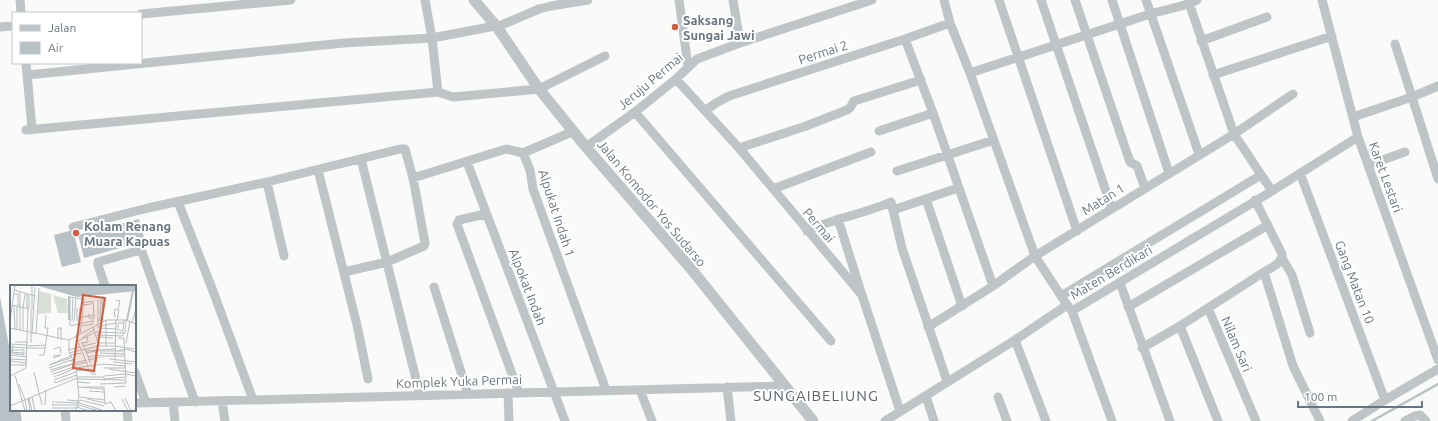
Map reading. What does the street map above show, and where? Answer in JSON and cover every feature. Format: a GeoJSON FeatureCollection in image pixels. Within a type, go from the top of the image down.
{"type":"FeatureCollection","features":[{"type":"Feature","properties":{"kind":"street"},"geometry":{"type":"LineString","coordinates":[[20,0],[21,12]]}},
{"type":"Feature","properties":{"kind":"street"},"geometry":{"type":"LineString","coordinates":[[142,14],[291,0]]}},
{"type":"Feature","properties":{"kind":"street"},"geometry":{"type":"LineString","coordinates":[[425,0],[432,38],[438,92]]}},
{"type":"Feature","properties":{"kind":"street","name":"Jalan Komodor Yos Sudarso"},"geometry":{"type":"LineString","coordinates":[[474,0],[496,27],[539,89],[586,147],[692,270],[813,421]]}},
{"type":"Feature","properties":{"kind":"street"},"geometry":{"type":"LineString","coordinates":[[142,63],[344,43],[432,38],[496,27],[548,3],[588,0]]}},
{"type":"Feature","properties":{"kind":"street"},"geometry":{"type":"LineString","coordinates":[[679,0],[688,66]]}},
{"type":"Feature","properties":{"kind":"street"},"geometry":{"type":"LineString","coordinates":[[734,0],[740,43]]}},
{"type":"Feature","properties":{"kind":"street","name":"Jeruju Permai"},"geometry":{"type":"LineString","coordinates":[[586,147],[635,112],[676,79],[697,59],[740,43],[872,0]]}},
{"type":"Feature","properties":{"kind":"street"},"geometry":{"type":"LineString","coordinates":[[944,0],[950,23],[970,73],[1035,256],[1069,308],[1112,421]]}},
{"type":"Feature","properties":{"kind":"street"},"geometry":{"type":"LineString","coordinates":[[999,0],[1077,231]]}},
{"type":"Feature","properties":{"kind":"street"},"geometry":{"type":"LineString","coordinates":[[1041,0],[1112,209]]}},
{"type":"Feature","properties":{"kind":"street"},"geometry":{"type":"LineString","coordinates":[[1076,0],[1130,162],[1137,166],[1146,188]]}},
{"type":"Feature","properties":{"kind":"street"},"geometry":{"type":"LineString","coordinates":[[1112,0],[1170,173]]}},
{"type":"Feature","properties":{"kind":"street"},"geometry":{"type":"LineString","coordinates":[[1146,0],[1199,154]]}},
{"type":"Feature","properties":{"kind":"street","name":"Karet Lestari"},"geometry":{"type":"LineString","coordinates":[[1322,0],[1358,137],[1438,360]]}},
{"type":"Feature","properties":{"kind":"street"},"geometry":{"type":"LineString","coordinates":[[970,73],[1191,1],[1201,41],[1234,134],[1272,191]]}},
{"type":"Feature","properties":{"kind":"street"},"geometry":{"type":"LineString","coordinates":[[1201,41],[1267,17]]}},
{"type":"Feature","properties":{"kind":"street","name":"Permai 2"},"geometry":{"type":"LineString","coordinates":[[706,110],[729,96],[950,23]]}},
{"type":"Feature","properties":{"kind":"street"},"geometry":{"type":"LineString","coordinates":[[0,27],[12,26]]}},
{"type":"Feature","properties":{"kind":"street"},"geometry":{"type":"LineString","coordinates":[[1213,75],[1332,36]]}},
{"type":"Feature","properties":{"kind":"street"},"geometry":{"type":"LineString","coordinates":[[905,39],[933,113],[993,286]]}},
{"type":"Feature","properties":{"kind":"street"},"geometry":{"type":"LineString","coordinates":[[1395,44],[1438,179]]}},
{"type":"Feature","properties":{"kind":"street"},"geometry":{"type":"LineString","coordinates":[[26,64],[29,129],[438,92],[453,97],[539,89],[605,56]]}},
{"type":"Feature","properties":{"kind":"street"},"geometry":{"type":"LineString","coordinates":[[27,75],[136,64]]}},
{"type":"Feature","properties":{"kind":"street","name":"Permai"},"geometry":{"type":"LineString","coordinates":[[676,79],[740,148],[807,231],[862,295],[900,411]]}},
{"type":"Feature","properties":{"kind":"street"},"geometry":{"type":"LineString","coordinates":[[740,148],[806,126],[847,110],[854,101],[921,80]]}},
{"type":"Feature","properties":{"kind":"street"},"geometry":{"type":"LineString","coordinates":[[1353,117],[1412,97],[1438,86]]}},
{"type":"Feature","properties":{"kind":"street","name":"Matan 1"},"geometry":{"type":"LineString","coordinates":[[928,327],[993,286],[1035,256],[1199,154],[1234,134],[1293,94]]}},
{"type":"Feature","properties":{"kind":"street"},"geometry":{"type":"LineString","coordinates":[[635,112],[831,341]]}},
{"type":"Feature","properties":{"kind":"street"},"geometry":{"type":"LineString","coordinates":[[879,131],[933,113]]}},
{"type":"Feature","properties":{"kind":"street"},"geometry":{"type":"LineString","coordinates":[[413,178],[506,149],[523,152],[574,131]]}},
{"type":"Feature","properties":{"kind":"street","name":"Maten Berdikari"},"geometry":{"type":"LineString","coordinates":[[885,421],[926,396],[947,381],[1069,308],[1120,283],[1358,137]]}},
{"type":"Feature","properties":{"kind":"street"},"geometry":{"type":"LineString","coordinates":[[897,171],[994,140]]}},
{"type":"Feature","properties":{"kind":"street"},"geometry":{"type":"LineString","coordinates":[[73,227],[148,208],[318,170],[403,148],[405,149],[413,178],[425,243],[424,246],[387,262],[344,272]]}},
{"type":"Feature","properties":{"kind":"street","name":"Alpukat Indah 1"},"geometry":{"type":"LineString","coordinates":[[523,152],[530,170],[533,188],[606,390]]}},
{"type":"Feature","properties":{"kind":"street"},"geometry":{"type":"LineString","coordinates":[[773,189],[871,152]]}},
{"type":"Feature","properties":{"kind":"street"},"geometry":{"type":"LineString","coordinates":[[1368,165],[1405,152]]}},
{"type":"Feature","properties":{"kind":"street"},"geometry":{"type":"LineString","coordinates":[[360,158],[420,396]]}},
{"type":"Feature","properties":{"kind":"street","name":"Alpokat Indah"},"geometry":{"type":"LineString","coordinates":[[466,162],[566,421]]}},
{"type":"Feature","properties":{"kind":"street"},"geometry":{"type":"LineString","coordinates":[[318,170],[357,325],[368,379]]}},
{"type":"Feature","properties":{"kind":"street","name":"Gang Matan 10"},"geometry":{"type":"LineString","coordinates":[[1300,173],[1385,400]]}},
{"type":"Feature","properties":{"kind":"street"},"geometry":{"type":"LineString","coordinates":[[1061,296],[1261,175]]}},
{"type":"Feature","properties":{"kind":"street"},"geometry":{"type":"LineString","coordinates":[[267,182],[284,256]]}},
{"type":"Feature","properties":{"kind":"street"},"geometry":{"type":"LineString","coordinates":[[894,210],[958,188]]}},
{"type":"Feature","properties":{"kind":"street"},"geometry":{"type":"LineString","coordinates":[[926,199],[962,306]]}},
{"type":"Feature","properties":{"kind":"street"},"geometry":{"type":"LineString","coordinates":[[1255,200],[1282,254],[1282,258],[1292,275],[1310,333]]}},
{"type":"Feature","properties":{"kind":"street"},"geometry":{"type":"LineString","coordinates":[[178,202],[213,291],[253,400]]}},
{"type":"Feature","properties":{"kind":"street"},"geometry":{"type":"LineString","coordinates":[[807,231],[838,219],[877,208],[891,202],[902,248],[947,381]]}},
{"type":"Feature","properties":{"kind":"street"},"geometry":{"type":"LineString","coordinates":[[486,214],[459,220],[456,224],[519,393]]}},
{"type":"Feature","properties":{"kind":"street"},"geometry":{"type":"LineString","coordinates":[[838,219],[862,295]]}},
{"type":"Feature","properties":{"kind":"street"},"geometry":{"type":"LineString","coordinates":[[1128,307],[1268,225]]}},
{"type":"Feature","properties":{"kind":"street"},"geometry":{"type":"LineString","coordinates":[[105,285],[98,262],[137,251],[142,252],[195,402]]}},
{"type":"Feature","properties":{"kind":"street"},"geometry":{"type":"LineString","coordinates":[[1208,308],[1278,264],[1282,258]]}},
{"type":"Feature","properties":{"kind":"street"},"geometry":{"type":"LineString","coordinates":[[1264,272],[1293,366],[1320,421]]}},
{"type":"Feature","properties":{"kind":"street"},"geometry":{"type":"LineString","coordinates":[[1120,283],[1142,348],[1170,421]]}},
{"type":"Feature","properties":{"kind":"street"},"geometry":{"type":"LineString","coordinates":[[434,287],[468,394]]}},
{"type":"Feature","properties":{"kind":"street","name":"Nilam Sari"},"geometry":{"type":"LineString","coordinates":[[1142,348],[1208,308],[1256,421]]}},
{"type":"Feature","properties":{"kind":"street"},"geometry":{"type":"LineString","coordinates":[[1180,326],[1218,421]]}},
{"type":"Feature","properties":{"kind":"street"},"geometry":{"type":"LineString","coordinates":[[1015,340],[1046,421]]}},
{"type":"Feature","properties":{"kind":"street"},"geometry":{"type":"LineString","coordinates":[[1352,421],[1438,369]]}},
{"type":"Feature","properties":{"kind":"street"},"geometry":{"type":"LineString","coordinates":[[136,375],[146,403]]}},
{"type":"Feature","properties":{"kind":"street","name":"Komplek Yuka Permai"},"geometry":{"type":"LineString","coordinates":[[136,403],[784,386]]}},
{"type":"Feature","properties":{"kind":"street"},"geometry":{"type":"LineString","coordinates":[[726,387],[731,421]]}},
{"type":"Feature","properties":{"kind":"street"},"geometry":{"type":"LineString","coordinates":[[640,390],[652,421]]}},
{"type":"Feature","properties":{"kind":"street"},"geometry":{"type":"LineString","coordinates":[[508,393],[509,421]]}},
{"type":"Feature","properties":{"kind":"street"},"geometry":{"type":"LineString","coordinates":[[926,396],[934,421]]}},
{"type":"Feature","properties":{"kind":"street"},"geometry":{"type":"LineString","coordinates":[[998,397],[1007,421]]}},
{"type":"Feature","properties":{"kind":"street"},"geometry":{"type":"LineString","coordinates":[[222,401],[225,421]]}},
{"type":"Feature","properties":{"kind":"street"},"geometry":{"type":"LineString","coordinates":[[173,402],[175,421]]}},
{"type":"Feature","properties":{"kind":"street"},"geometry":{"type":"LineString","coordinates":[[65,411],[66,421]]}},
{"type":"Feature","properties":{"kind":"street"},"geometry":{"type":"LineString","coordinates":[[127,411],[128,421]]}},
{"type":"Feature","properties":{"kind":"street"},"geometry":{"type":"LineString","coordinates":[[1405,421],[1417,415],[1420,415],[1425,420]]}},
{"type":"Feature","properties":{"kind":"water"},"geometry":{"type":"Polygon","coordinates":[[[139,219],[145,241],[84,258],[78,235],[139,219]]]}},
{"type":"Feature","properties":{"kind":"water"},"geometry":{"type":"Polygon","coordinates":[[[73,230],[81,262],[62,267],[54,235],[73,230]]]}},
{"type":"Feature","properties":{"kind":"water"},"geometry":{"type":"Polygon","coordinates":[[[0,297],[10,352],[10,411],[20,411],[22,421],[0,421],[0,297]]]}},
{"type":"Feature","properties":{"kind":"waterway"},"geometry":{"type":"LineString","coordinates":[[1372,421],[1438,384]]}},
{"type":"Feature","properties":{"kind":"place","name":"Saksang Sungai Jawi"},"geometry":{"type":"Point","coordinates":[675,27]}},
{"type":"Feature","properties":{"kind":"place","name":"Kolam Renang Muara Kapuas"},"geometry":{"type":"Point","coordinates":[76,233]}},
{"type":"Feature","properties":{"kind":"district","name":"SUNGAIBELIUNG"},"geometry":{"type":"Point","coordinates":[816,395]}}]}
